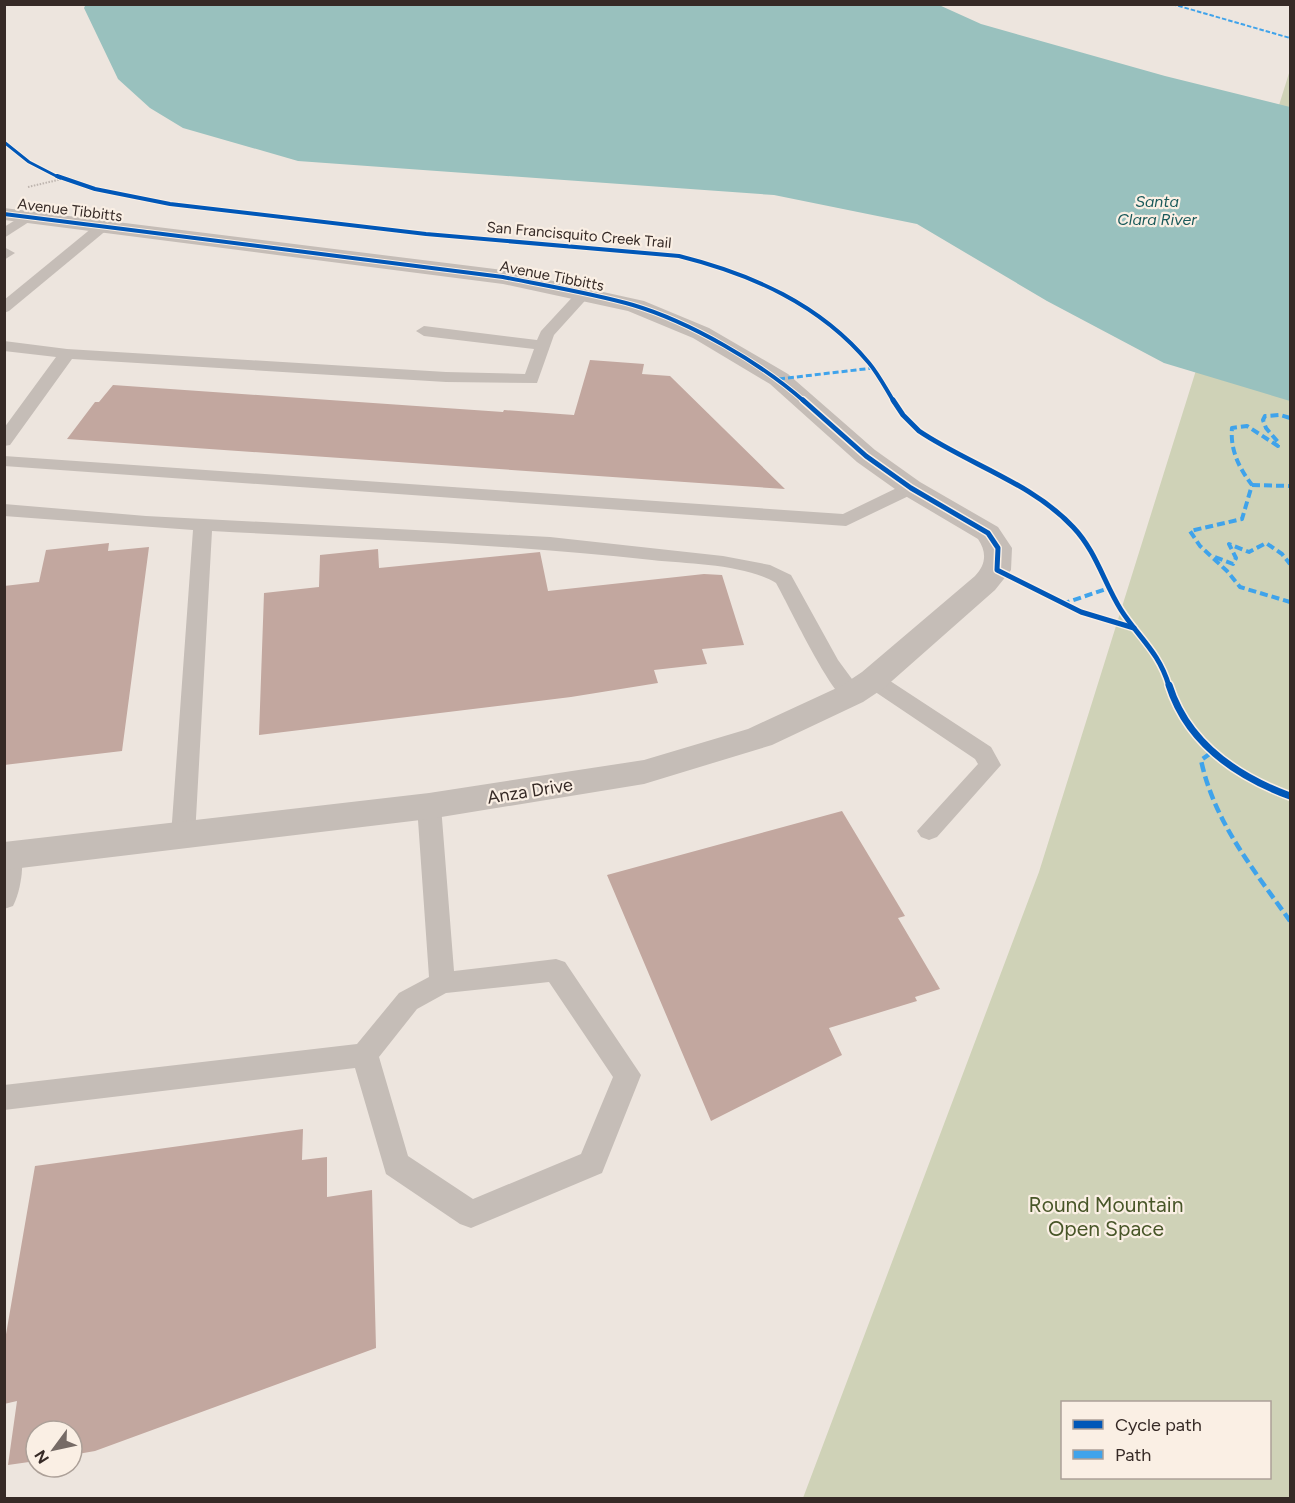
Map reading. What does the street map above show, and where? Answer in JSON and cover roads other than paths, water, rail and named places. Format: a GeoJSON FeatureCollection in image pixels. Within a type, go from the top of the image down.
{"type":"FeatureCollection","features":[{"type":"Feature","properties":{"kind":"street","name":"Avenue Tibbitts"},"geometry":{"type":"LineString","coordinates":[[16,215],[502,277],[584,292],[636,306],[701,333],[779,379],[866,456],[911,488],[988,533],[998,548],[997,570]]}},
{"type":"Feature","properties":{"kind":"street","name":"Anza Drive"},"geometry":{"type":"LineString","coordinates":[[7,856],[429,806],[644,772],[760,737],[863,687],[985,583],[997,570]]}},
{"type":"Feature","properties":{"kind":"lane"},"geometry":{"type":"LineString","coordinates":[[4,234],[16,215]]}},
{"type":"Feature","properties":{"kind":"lane"},"geometry":{"type":"LineString","coordinates":[[4,308],[103,226]]}},
{"type":"Feature","properties":{"kind":"lane"},"geometry":{"type":"LineString","coordinates":[[4,346],[67,354],[434,376],[531,379],[547,334],[584,292]]}},
{"type":"Feature","properties":{"kind":"lane"},"geometry":{"type":"LineString","coordinates":[[424,332],[543,345]]}},
{"type":"Feature","properties":{"kind":"lane"},"geometry":{"type":"LineString","coordinates":[[4,441],[67,354]]}},
{"type":"Feature","properties":{"kind":"lane"},"geometry":{"type":"LineString","coordinates":[[4,461],[846,520],[911,488]]}},
{"type":"Feature","properties":{"kind":"lane"},"geometry":{"type":"LineString","coordinates":[[4,510],[203,526],[550,543],[723,562],[770,571],[784,579],[829,663],[863,687],[982,753],[990,765],[929,831]]}},
{"type":"Feature","properties":{"kind":"lane"},"geometry":{"type":"LineString","coordinates":[[183,836],[203,526]]}},
{"type":"Feature","properties":{"kind":"lane"},"geometry":{"type":"LineString","coordinates":[[429,806],[442,983]]}},
{"type":"Feature","properties":{"kind":"lane"},"geometry":{"type":"LineString","coordinates":[[4,899],[7,856]]}},
{"type":"Feature","properties":{"kind":"lane"},"geometry":{"type":"LineString","coordinates":[[4,1098],[365,1055],[408,1001],[442,983],[556,970],[627,1075],[592,1163],[471,1214],[396,1164],[365,1055]]}},
{"type":"Feature","properties":{"kind":"water","name":"Santa Clara River"},"geometry":{"type":"Polygon","coordinates":[[[86,4],[939,5],[981,24],[1165,76],[1290,107],[1290,401],[1164,363],[1047,301],[917,224],[774,195],[298,161],[183,128],[150,108],[118,79],[84,8],[86,4]]]}},
{"type":"Feature","properties":{"kind":"park label","name":"Round Mountain Open Space"},"geometry":{"type":"Point","coordinates":[1106,1217]}}]}
